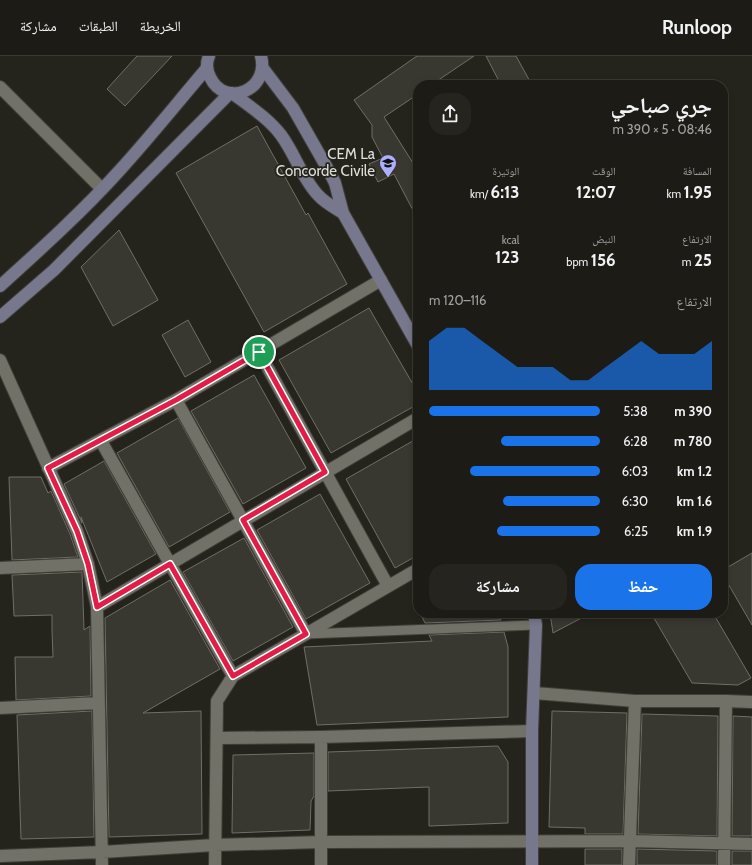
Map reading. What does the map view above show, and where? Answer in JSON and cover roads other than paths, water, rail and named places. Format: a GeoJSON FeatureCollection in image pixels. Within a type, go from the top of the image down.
{"type":"FeatureCollection","features":[{"type":"Feature","properties":{"kind":"street"},"geometry":{"type":"LineString","coordinates":[[0,316],[54,270],[231,93],[241,93],[256,83],[260,76],[263,61]]}},
{"type":"Feature","properties":{"kind":"street"},"geometry":{"type":"LineString","coordinates":[[263,61],[293,108],[335,183],[344,213],[413,337]]}},
{"type":"Feature","properties":{"kind":"street"},"geometry":{"type":"LineString","coordinates":[[208,62],[212,82],[217,87],[231,93],[265,118],[277,130],[286,143],[311,187],[324,200],[344,213]]}},
{"type":"Feature","properties":{"kind":"street"},"geometry":{"type":"LineString","coordinates":[[0,286],[36,253],[120,170],[208,62]]}},
{"type":"Feature","properties":{"kind":"street"},"geometry":{"type":"LineString","coordinates":[[2,94],[102,189]]}},
{"type":"Feature","properties":{"kind":"street"},"geometry":{"type":"LineString","coordinates":[[48,468],[176,400],[381,280]]}},
{"type":"Feature","properties":{"kind":"street"},"geometry":{"type":"LineString","coordinates":[[259,352],[388,586]]}},
{"type":"Feature","properties":{"kind":"street"},"geometry":{"type":"LineString","coordinates":[[0,360],[77,531],[88,564],[97,607],[102,865]]}},
{"type":"Feature","properties":{"kind":"street"},"geometry":{"type":"LineString","coordinates":[[176,400],[306,634]]}},
{"type":"Feature","properties":{"kind":"street"},"geometry":{"type":"LineString","coordinates":[[97,607],[413,421]]}},
{"type":"Feature","properties":{"kind":"street"},"geometry":{"type":"LineString","coordinates":[[101,441],[233,676]]}},
{"type":"Feature","properties":{"kind":"street"},"geometry":{"type":"LineString","coordinates":[[0,568],[88,564]]}},
{"type":"Feature","properties":{"kind":"street"},"geometry":{"type":"LineString","coordinates":[[215,865],[217,701],[233,676],[413,572]]}},
{"type":"Feature","properties":{"kind":"street"},"geometry":{"type":"LineString","coordinates":[[532,865],[532,731],[536,625],[535,618]]}},
{"type":"Feature","properties":{"kind":"street"},"geometry":{"type":"LineString","coordinates":[[534,693],[635,701],[752,702]]}},
{"type":"Feature","properties":{"kind":"street"},"geometry":{"type":"LineString","coordinates":[[629,865],[635,701]]}},
{"type":"Feature","properties":{"kind":"street"},"geometry":{"type":"LineString","coordinates":[[724,865],[726,701]]}},
{"type":"Feature","properties":{"kind":"street"},"geometry":{"type":"LineString","coordinates":[[0,708],[98,703]]}},
{"type":"Feature","properties":{"kind":"street"},"geometry":{"type":"LineString","coordinates":[[217,738],[321,737],[532,731]]}},
{"type":"Feature","properties":{"kind":"street"},"geometry":{"type":"LineString","coordinates":[[321,737],[321,865]]}},
{"type":"Feature","properties":{"kind":"street"},"geometry":{"type":"LineString","coordinates":[[0,856],[102,852],[215,845],[321,842],[630,841],[752,844]]}},
{"type":"Feature","properties":{"kind":"lane"},"geometry":{"type":"LineString","coordinates":[[306,634],[536,625]]}},
{"type":"Feature","properties":{"kind":"place","name":"CEM La Concorde Civile"},"geometry":{"type":"Point","coordinates":[388,178]}}]}
